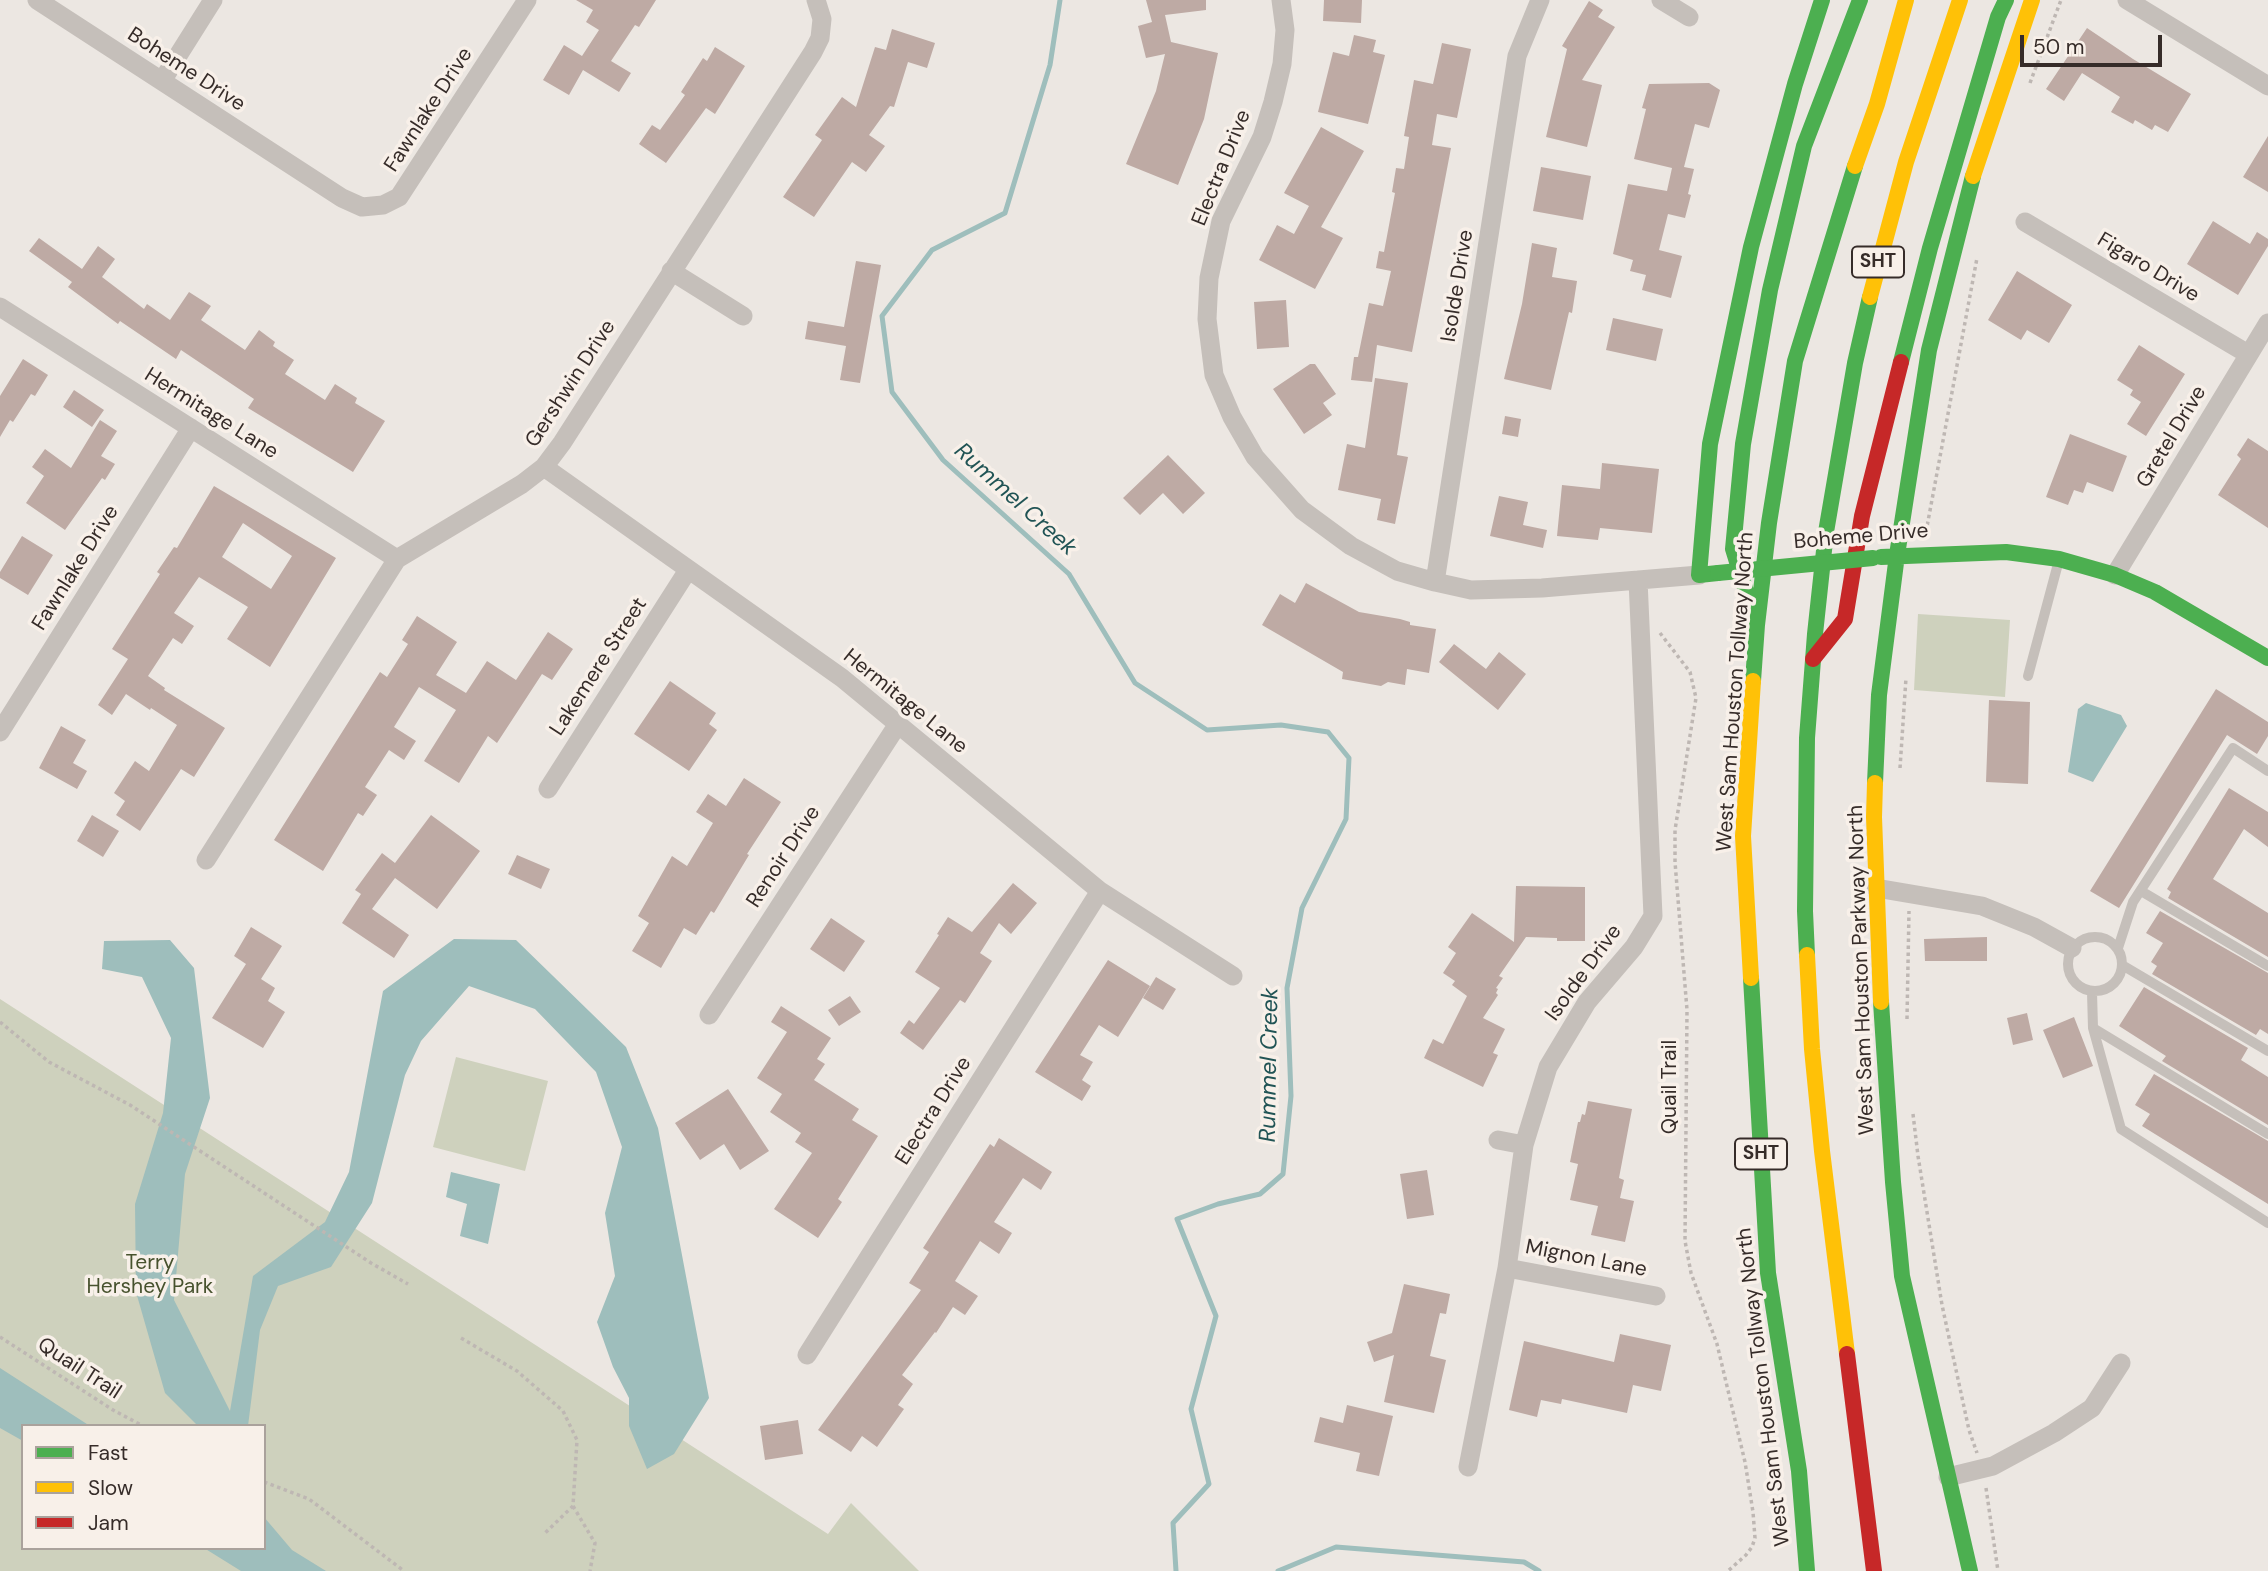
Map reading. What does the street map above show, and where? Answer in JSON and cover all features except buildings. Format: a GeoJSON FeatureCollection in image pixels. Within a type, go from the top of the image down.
{"type":"FeatureCollection","features":[{"type":"Feature","properties":{"kind":"main road"},"geometry":{"type":"LineString","coordinates":[[1708,574],[1710,444],[1751,247],[1795,84],[1822,0]]}},
{"type":"Feature","properties":{"kind":"main road"},"geometry":{"type":"LineString","coordinates":[[1757,625],[1732,549],[1743,444],[1770,289],[1804,146],[1860,0]]}},
{"type":"Feature","properties":{"kind":"main road","name":"West Sam Houston Tollway North"},"geometry":{"type":"LineString","coordinates":[[1807,1571],[1799,1471],[1768,1273],[1743,835],[1757,625],[1769,523],[1795,361],[1862,144],[1877,104],[1906,0]]}},
{"type":"Feature","properties":{"kind":"main road","name":"SHT"},"geometry":{"type":"LineString","coordinates":[[1874,1571],[1822,1151],[1812,1049],[1804,876],[1807,749],[1813,659],[1835,476],[1865,318],[1906,162],[1960,0]]}},
{"type":"Feature","properties":{"kind":"main road"},"geometry":{"type":"LineString","coordinates":[[1813,659],[1846,620],[1862,516],[1927,261],[1998,17],[2006,0]]}},
{"type":"Feature","properties":{"kind":"main road","name":"West Sam Houston Parkway North"},"geometry":{"type":"LineString","coordinates":[[1970,1571],[1902,1276],[1891,1156],[1875,888],[1874,817],[1879,695],[1897,555],[1929,350],[1969,188],[2032,0]]}},
{"type":"Feature","properties":{"kind":"main road","name":"Boheme Drive"},"geometry":{"type":"LineString","coordinates":[[1708,574],[1897,555],[2006,551],[2059,559],[2115,575],[2204,619],[2268,658]]}},
{"type":"Feature","properties":{"kind":"main road"},"geometry":{"type":"LineString","coordinates":[[1790,1545],[1799,1471]]}},
{"type":"Feature","properties":{"kind":"street","name":"Boheme Drive"},"geometry":{"type":"LineString","coordinates":[[37,0],[310,177]]}},
{"type":"Feature","properties":{"kind":"street"},"geometry":{"type":"LineString","coordinates":[[162,81],[213,0]]}},
{"type":"Feature","properties":{"kind":"street","name":"Fawnlake Drive"},"geometry":{"type":"LineString","coordinates":[[310,177],[342,198],[362,207],[383,205],[399,197],[527,0]]}},
{"type":"Feature","properties":{"kind":"street","name":"Gershwin Drive"},"geometry":{"type":"LineString","coordinates":[[206,860],[397,559],[522,484],[544,467],[562,443],[813,52],[820,38],[822,19],[816,0]]}},
{"type":"Feature","properties":{"kind":"street","name":"Electra Drive"},"geometry":{"type":"LineString","coordinates":[[1281,0],[1285,30],[1282,64],[1273,102],[1262,137],[1221,222],[1209,278],[1207,319],[1214,375],[1232,417],[1255,457],[1302,510],[1350,546],[1397,571],[1435,582]]}},
{"type":"Feature","properties":{"kind":"street","name":"Isolde Drive"},"geometry":{"type":"LineString","coordinates":[[1435,582],[1517,55],[1540,0]]}},
{"type":"Feature","properties":{"kind":"street"},"geometry":{"type":"LineString","coordinates":[[1661,0],[1689,18]]}},
{"type":"Feature","properties":{"kind":"street"},"geometry":{"type":"LineString","coordinates":[[2127,0],[2268,86]]}},
{"type":"Feature","properties":{"kind":"street","name":"Figaro Drive"},"geometry":{"type":"LineString","coordinates":[[2025,222],[2248,354]]}},
{"type":"Feature","properties":{"kind":"street"},"geometry":{"type":"LineString","coordinates":[[671,271],[743,316]]}},
{"type":"Feature","properties":{"kind":"street","name":"Hermitage Lane"},"geometry":{"type":"LineString","coordinates":[[0,307],[397,559]]}},
{"type":"Feature","properties":{"kind":"street","name":"Gretel Drive"},"geometry":{"type":"LineString","coordinates":[[2115,575],[2268,323]]}},
{"type":"Feature","properties":{"kind":"street","name":"Fawnlake Drive"},"geometry":{"type":"LineString","coordinates":[[0,732],[191,428]]}},
{"type":"Feature","properties":{"kind":"street","name":"Hermitage Lane"},"geometry":{"type":"LineString","coordinates":[[544,467],[842,678],[1100,891],[1233,976]]}},
{"type":"Feature","properties":{"kind":"street","name":"Lakemere Street"},"geometry":{"type":"LineString","coordinates":[[548,789],[688,570]]}},
{"type":"Feature","properties":{"kind":"street","name":"Boheme Drive"},"geometry":{"type":"LineString","coordinates":[[1435,582],[1471,590],[1542,588],[1708,574]]}},
{"type":"Feature","properties":{"kind":"street","name":"Isolde Drive"},"geometry":{"type":"LineString","coordinates":[[1468,1467],[1507,1268],[1524,1145],[1548,1067],[1587,1002],[1634,947],[1653,916],[1638,580]]}},
{"type":"Feature","properties":{"kind":"street","name":"Renoir Drive"},"geometry":{"type":"LineString","coordinates":[[709,1016],[898,724]]}},
{"type":"Feature","properties":{"kind":"street"},"geometry":{"type":"LineString","coordinates":[[1875,888],[1982,906],[2034,927],[2072,948]]}},
{"type":"Feature","properties":{"kind":"street","name":"Electra Drive"},"geometry":{"type":"LineString","coordinates":[[807,1355],[1100,891]]}},
{"type":"Feature","properties":{"kind":"street"},"geometry":{"type":"LineString","coordinates":[[1498,1140],[1524,1145]]}},
{"type":"Feature","properties":{"kind":"street","name":"Mignon Lane"},"geometry":{"type":"LineString","coordinates":[[1507,1268],[1656,1296]]}},
{"type":"Feature","properties":{"kind":"street"},"geometry":{"type":"LineString","coordinates":[[1948,1477],[1993,1466],[2054,1433],[2092,1408],[2120,1363]]}},
{"type":"Feature","properties":{"kind":"lane"},"geometry":{"type":"LineString","coordinates":[[2028,676],[2059,559]]}},
{"type":"Feature","properties":{"kind":"lane"},"geometry":{"type":"LineString","coordinates":[[2118,948],[2108,939],[2095,936],[2082,939],[2072,948],[2067,962],[2070,976],[2079,987],[2092,992],[2105,990],[2115,983],[2122,972],[2118,948],[2133,902],[2233,748],[2268,771]]}},
{"type":"Feature","properties":{"kind":"lane"},"geometry":{"type":"LineString","coordinates":[[2141,891],[2268,966]]}},
{"type":"Feature","properties":{"kind":"lane"},"geometry":{"type":"LineString","coordinates":[[2122,965],[2268,1051]]}},
{"type":"Feature","properties":{"kind":"lane"},"geometry":{"type":"LineString","coordinates":[[2092,992],[2093,1028],[2121,1129],[2268,1223]]}},
{"type":"Feature","properties":{"kind":"lane"},"geometry":{"type":"LineString","coordinates":[[2093,1028],[2268,1134]]}},
{"type":"Feature","properties":{"kind":"path"},"geometry":{"type":"LineString","coordinates":[[2026,94],[2061,0]]}},
{"type":"Feature","properties":{"kind":"path"},"geometry":{"type":"LineString","coordinates":[[1920,555],[1979,248]]}},
{"type":"Feature","properties":{"kind":"path","name":"Quail Trail"},"geometry":{"type":"LineString","coordinates":[[1658,629],[1662,638],[1690,672],[1696,698],[1675,830],[1675,862],[1687,1010],[1685,1241],[1691,1273],[1717,1345],[1745,1462],[1753,1512],[1755,1538],[1752,1547],[1728,1571]]}},
{"type":"Feature","properties":{"kind":"path"},"geometry":{"type":"LineString","coordinates":[[1900,771],[1906,674]]}},
{"type":"Feature","properties":{"kind":"path"},"geometry":{"type":"LineString","coordinates":[[1905,893],[1909,914],[1907,1027]]}},
{"type":"Feature","properties":{"kind":"path"},"geometry":{"type":"LineString","coordinates":[[0,1022],[49,1062],[130,1105],[371,1263],[408,1284]]}},
{"type":"Feature","properties":{"kind":"path"},"geometry":{"type":"LineString","coordinates":[[1912,1104],[1917,1156],[1945,1324],[1969,1430],[1983,1468],[1998,1571]]}},
{"type":"Feature","properties":{"kind":"path","name":"Quail Trail"},"geometry":{"type":"LineString","coordinates":[[0,1337],[113,1410],[140,1424]]}},
{"type":"Feature","properties":{"kind":"path"},"geometry":{"type":"LineString","coordinates":[[461,1338],[517,1371],[563,1411],[578,1440],[573,1506],[595,1543],[590,1571]]}},
{"type":"Feature","properties":{"kind":"path"},"geometry":{"type":"LineString","coordinates":[[266,1483],[309,1499],[404,1571]]}},
{"type":"Feature","properties":{"kind":"path"},"geometry":{"type":"LineString","coordinates":[[543,1535],[573,1506]]}},
{"type":"Feature","properties":{"kind":"green space"},"geometry":{"type":"Polygon","coordinates":[[[1918,614],[2010,620],[2005,697],[1914,690],[1918,614]]]}},
{"type":"Feature","properties":{"kind":"green space","name":"Terry Hershey Park"},"geometry":{"type":"Polygon","coordinates":[[[0,999],[828,1534],[851,1503],[919,1571],[0,1571],[0,999]]]}},
{"type":"Feature","properties":{"kind":"green space"},"geometry":{"type":"Polygon","coordinates":[[[456,1057],[548,1081],[525,1171],[433,1147],[456,1057]]]}},
{"type":"Feature","properties":{"kind":"water"},"geometry":{"type":"Polygon","coordinates":[[[2086,703],[2121,715],[2127,726],[2093,782],[2068,772],[2078,709],[2086,703]]]}},
{"type":"Feature","properties":{"kind":"water"},"geometry":{"type":"Polygon","coordinates":[[[454,939],[516,940],[626,1047],[658,1128],[709,1398],[674,1454],[647,1469],[629,1426],[629,1398],[613,1367],[597,1322],[615,1276],[605,1213],[622,1147],[596,1072],[535,1009],[469,986],[421,1041],[405,1075],[372,1203],[331,1267],[278,1286],[260,1330],[248,1424],[196,1424],[165,1393],[136,1292],[135,1204],[163,1113],[171,1038],[142,977],[102,969],[104,941],[170,940],[194,968],[210,1098],[185,1174],[174,1300],[230,1411],[253,1276],[325,1222],[349,1172],[383,991],[454,939]]]}},
{"type":"Feature","properties":{"kind":"water"},"geometry":{"type":"Polygon","coordinates":[[[451,1172],[500,1184],[488,1244],[460,1236],[467,1204],[446,1197],[451,1172]]]}},
{"type":"Feature","properties":{"kind":"water"},"geometry":{"type":"Polygon","coordinates":[[[0,1368],[87,1424],[21,1424],[21,1440],[0,1428],[0,1368]]]}},
{"type":"Feature","properties":{"kind":"water"},"geometry":{"type":"Polygon","coordinates":[[[266,1519],[292,1550],[326,1571],[241,1571],[207,1550],[266,1550],[266,1519]]]}},
{"type":"Feature","properties":{"kind":"waterway","name":"Rummel Creek"},"geometry":{"type":"LineString","coordinates":[[1060,0],[1050,65],[1005,213],[932,250],[882,316],[892,392],[943,460],[1069,574],[1135,683],[1207,730],[1281,725],[1328,732],[1349,758],[1346,819],[1302,908],[1287,988],[1291,1096],[1283,1174],[1260,1194],[1218,1204],[1177,1219],[1216,1316],[1191,1409],[1209,1484],[1173,1523],[1176,1571]]}},
{"type":"Feature","properties":{"kind":"waterway","name":"Rummel Creek"},"geometry":{"type":"LineString","coordinates":[[1278,1571],[1336,1547],[1524,1562],[1539,1571]]}},
{"type":"Feature","properties":{"kind":"traffic: fast"},"geometry":{"type":"LineString","coordinates":[[1718,573],[1699,575],[1710,444],[1751,247],[1795,84],[1822,0]]}},
{"type":"Feature","properties":{"kind":"traffic: fast"},"geometry":{"type":"LineString","coordinates":[[1749,601],[1733,549],[1743,444],[1770,290],[1804,146],[1860,0]]}},
{"type":"Feature","properties":{"kind":"traffic: fast"},"geometry":{"type":"LineString","coordinates":[[1901,362],[1930,248],[1998,17],[2006,0]]}},
{"type":"Feature","properties":{"kind":"traffic: fast"},"geometry":{"type":"LineString","coordinates":[[1753,681],[1769,523],[1795,361],[1855,166]]}},
{"type":"Feature","properties":{"kind":"traffic: fast"},"geometry":{"type":"LineString","coordinates":[[1875,783],[1879,695],[1897,555],[1929,350],[1973,176]]}},
{"type":"Feature","properties":{"kind":"traffic: fast"},"geometry":{"type":"LineString","coordinates":[[1807,955],[1807,738],[1815,634],[1826,532],[1855,363],[1870,297]]}},
{"type":"Feature","properties":{"kind":"traffic: fast"},"geometry":{"type":"LineString","coordinates":[[1881,557],[2006,552],[2059,559],[2115,575],[2155,592],[2268,658]]}},
{"type":"Feature","properties":{"kind":"traffic: fast"},"geometry":{"type":"LineString","coordinates":[[1718,573],[1873,558]]}},
{"type":"Feature","properties":{"kind":"traffic: fast"},"geometry":{"type":"LineString","coordinates":[[1751,978],[1768,1273],[1799,1471],[1807,1571]]}},
{"type":"Feature","properties":{"kind":"traffic: fast"},"geometry":{"type":"LineString","coordinates":[[1881,1002],[1902,1276],[1970,1571]]}},
{"type":"Feature","properties":{"kind":"traffic: slow"},"geometry":{"type":"LineString","coordinates":[[1855,166],[1877,104],[1906,0]]}},
{"type":"Feature","properties":{"kind":"traffic: slow"},"geometry":{"type":"LineString","coordinates":[[1870,297],[1906,162],[1960,0]]}},
{"type":"Feature","properties":{"kind":"traffic: slow"},"geometry":{"type":"LineString","coordinates":[[1973,176],[2032,0]]}},
{"type":"Feature","properties":{"kind":"traffic: slow"},"geometry":{"type":"LineString","coordinates":[[1751,978],[1743,836],[1753,681]]}},
{"type":"Feature","properties":{"kind":"traffic: slow"},"geometry":{"type":"LineString","coordinates":[[1875,783],[1881,1002]]}},
{"type":"Feature","properties":{"kind":"traffic: slow"},"geometry":{"type":"LineString","coordinates":[[1807,955],[1812,1049],[1822,1151],[1847,1354]]}},
{"type":"Feature","properties":{"kind":"traffic: jam"},"geometry":{"type":"LineString","coordinates":[[1813,659],[1845,619],[1862,516],[1901,362]]}},
{"type":"Feature","properties":{"kind":"traffic: jam"},"geometry":{"type":"LineString","coordinates":[[1847,1354],[1874,1571]]}}]}
